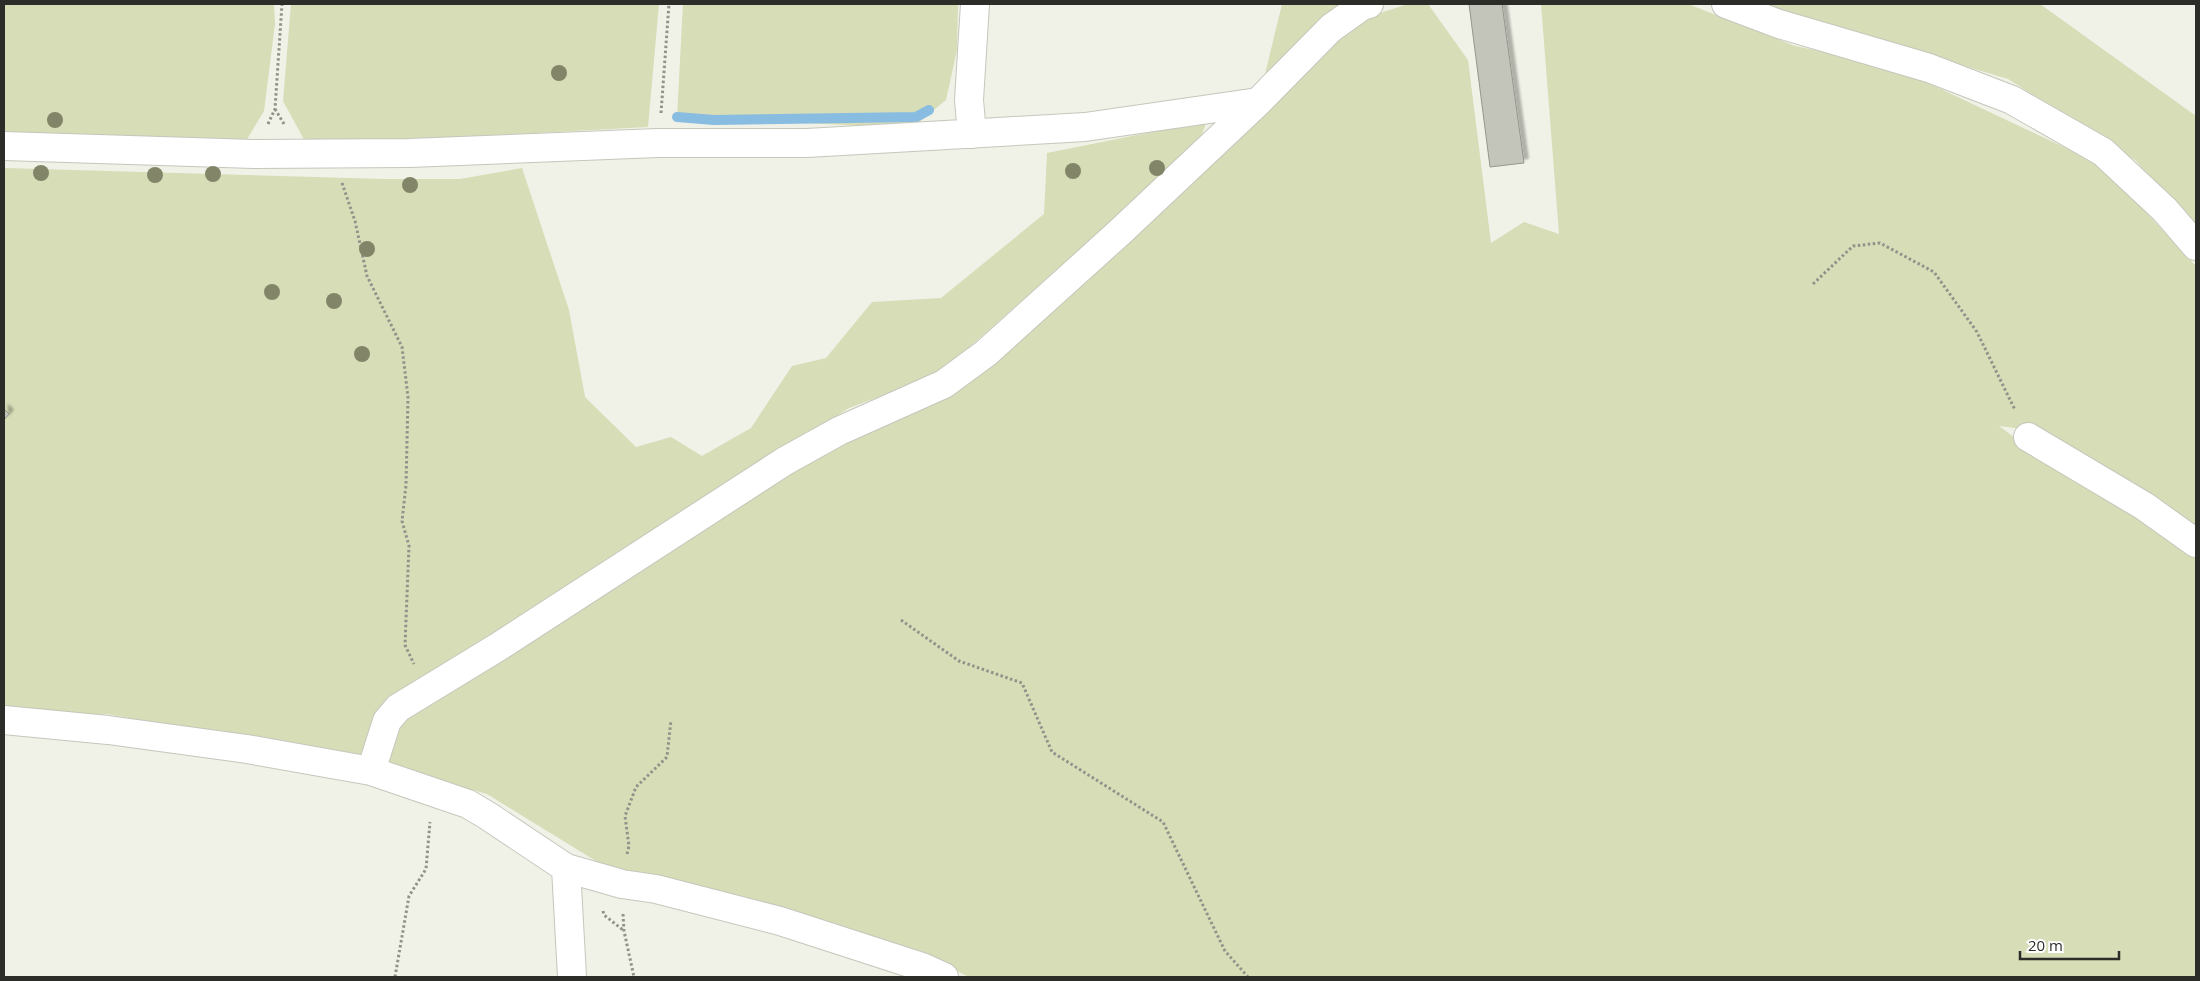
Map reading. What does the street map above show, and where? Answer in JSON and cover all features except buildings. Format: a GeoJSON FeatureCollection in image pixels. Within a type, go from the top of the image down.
{"type":"FeatureCollection","features":[{"type":"Feature","properties":{"kind":"street"},"geometry":{"type":"LineString","coordinates":[[972,134],[969,100],[975,4]]}},
{"type":"Feature","properties":{"kind":"street"},"geometry":{"type":"LineString","coordinates":[[371,771],[387,721],[398,708],[427,692],[785,461],[839,431],[944,384],[986,353],[1258,102],[1331,28],[1369,4]]}},
{"type":"Feature","properties":{"kind":"street"},"geometry":{"type":"LineString","coordinates":[[1726,4],[1780,24],[1929,68],[2012,100],[2103,152],[2165,210],[2196,246]]}},
{"type":"Feature","properties":{"kind":"street"},"geometry":{"type":"LineString","coordinates":[[4,146],[254,154],[331,152],[419,153],[658,143],[807,143],[1085,127],[1258,102]]}},
{"type":"Feature","properties":{"kind":"street"},"geometry":{"type":"LineString","coordinates":[[2028,437],[2144,506],[2196,543]]}},
{"type":"Feature","properties":{"kind":"street"},"geometry":{"type":"LineString","coordinates":[[4,720],[117,731],[371,771],[468,804],[566,868],[622,884],[656,889],[780,921],[922,967],[944,977]]}},
{"type":"Feature","properties":{"kind":"street"},"geometry":{"type":"LineString","coordinates":[[566,868],[572,977]]}},
{"type":"Feature","properties":{"kind":"path"},"geometry":{"type":"LineString","coordinates":[[254,154],[275,109],[282,4]]}},
{"type":"Feature","properties":{"kind":"path"},"geometry":{"type":"LineString","coordinates":[[658,143],[669,4]]}},
{"type":"Feature","properties":{"kind":"path"},"geometry":{"type":"LineString","coordinates":[[331,152],[355,221],[367,276],[402,347],[408,397],[406,485],[402,521],[409,546],[405,645],[427,692]]}},
{"type":"Feature","properties":{"kind":"path"},"geometry":{"type":"LineString","coordinates":[[1813,284],[1853,246],[1880,243],[1934,272],[1977,332],[2028,437]]}},
{"type":"Feature","properties":{"kind":"path"},"geometry":{"type":"LineString","coordinates":[[901,620],[959,661],[1022,683],[1052,752],[1163,822],[1225,951],[1248,977]]}},
{"type":"Feature","properties":{"kind":"path"},"geometry":{"type":"LineString","coordinates":[[634,977],[624,931],[622,884],[629,846],[625,816],[636,787],[667,757],[671,720]]}},
{"type":"Feature","properties":{"kind":"path"},"geometry":{"type":"LineString","coordinates":[[395,977],[409,896],[426,869],[428,831],[438,793]]}},
{"type":"Feature","properties":{"kind":"green space"},"geometry":{"type":"Polygon","coordinates":[[[4,4],[274,4],[275,24],[264,111],[246,141],[4,137],[4,4]]]}},
{"type":"Feature","properties":{"kind":"green space"},"geometry":{"type":"Polygon","coordinates":[[[291,4],[659,4],[648,127],[307,145],[283,101],[291,4]]]}},
{"type":"Feature","properties":{"kind":"green space"},"geometry":{"type":"Polygon","coordinates":[[[683,4],[958,4],[957,50],[946,100],[912,128],[677,117],[683,4]]]}},
{"type":"Feature","properties":{"kind":"green space"},"geometry":{"type":"Polygon","coordinates":[[[1282,4],[1347,4],[1265,74],[1282,4]]]}},
{"type":"Feature","properties":{"kind":"green space"},"geometry":{"type":"Polygon","coordinates":[[[1408,4],[1428,4],[1468,60],[1491,243],[1524,222],[1559,234],[1541,4],[1688,4],[1795,46],[1892,66],[2102,165],[2196,266],[2196,526],[2037,431],[1999,426],[2051,465],[2167,528],[2196,557],[2196,977],[969,977],[945,965],[604,866],[487,794],[388,766],[397,722],[642,561],[1047,315],[1297,83],[1349,23],[1408,4]]]}},
{"type":"Feature","properties":{"kind":"green space"},"geometry":{"type":"Polygon","coordinates":[[[1758,4],[2040,4],[2196,116],[2196,227],[2135,160],[2008,79],[1758,4]]]}},
{"type":"Feature","properties":{"kind":"green space"},"geometry":{"type":"Polygon","coordinates":[[[1207,121],[1198,144],[938,375],[849,408],[415,686],[364,760],[107,714],[4,721],[4,168],[384,179],[460,179],[522,168],[569,310],[585,397],[636,447],[671,437],[702,456],[751,428],[792,366],[826,358],[872,302],[941,298],[1044,214],[1047,153],[1207,121]]]}},
{"type":"Feature","properties":{"kind":"waterway"},"geometry":{"type":"LineString","coordinates":[[677,117],[714,120],[916,117],[929,110]]}}]}
